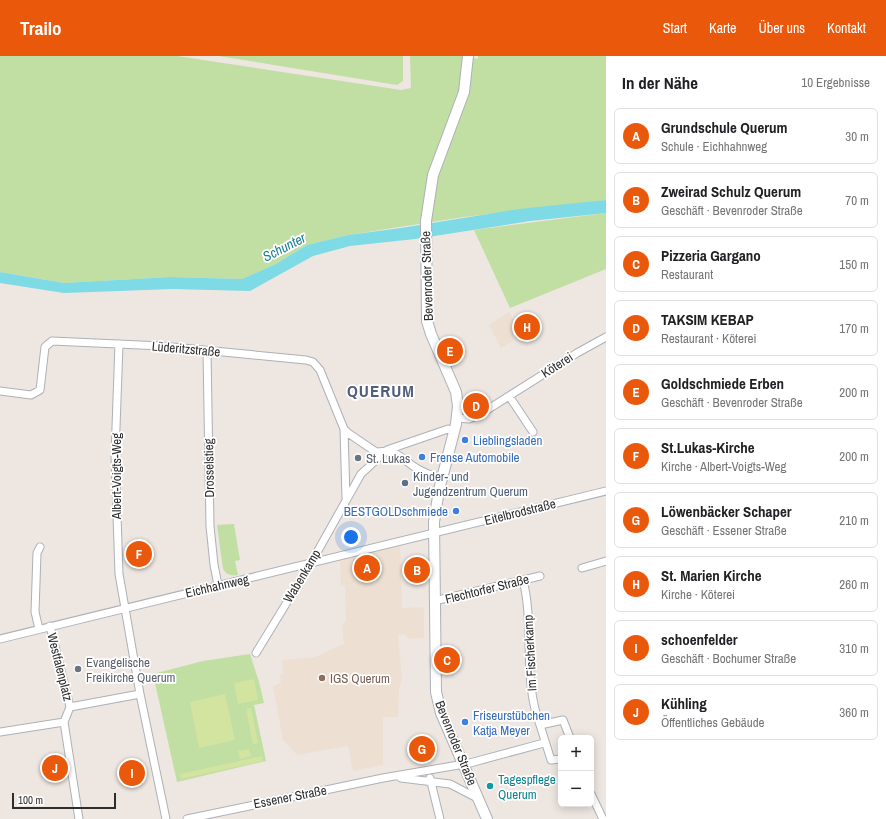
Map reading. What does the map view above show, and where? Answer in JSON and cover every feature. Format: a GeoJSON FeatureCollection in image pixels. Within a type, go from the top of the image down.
{"type":"FeatureCollection","features":[{"type":"Feature","properties":{"kind":"main road","name":"Bevenroder Straße"},"geometry":{"type":"LineString","coordinates":[[468,56],[466,79],[455,118],[443,146],[430,188],[425,240],[427,321],[431,334],[456,392],[458,406],[458,418],[437,501],[434,533],[434,602],[437,699],[441,713],[487,819]]}},
{"type":"Feature","properties":{"kind":"street","name":"Köterei"},"geometry":{"type":"LineString","coordinates":[[458,418],[474,417],[592,344],[606,337]]}},
{"type":"Feature","properties":{"kind":"street","name":"Lüderitzstraße"},"geometry":{"type":"LineString","coordinates":[[0,391],[31,394],[37,393],[42,385],[45,347],[48,343],[58,340],[306,360],[313,362],[320,370],[344,429]]}},
{"type":"Feature","properties":{"kind":"street","name":"Albert-Voigts-Weg"},"geometry":{"type":"LineString","coordinates":[[119,344],[115,422],[115,490],[119,574],[140,694],[166,819]]}},
{"type":"Feature","properties":{"kind":"street","name":"Drosselstieg"},"geometry":{"type":"LineString","coordinates":[[207,351],[210,526],[214,565],[218,585]]}},
{"type":"Feature","properties":{"kind":"street"},"geometry":{"type":"LineString","coordinates":[[509,396],[533,432]]}},
{"type":"Feature","properties":{"kind":"street"},"geometry":{"type":"LineString","coordinates":[[344,429],[376,452],[387,450],[448,429],[455,431]]}},
{"type":"Feature","properties":{"kind":"street"},"geometry":{"type":"LineString","coordinates":[[344,429],[346,498]]}},
{"type":"Feature","properties":{"kind":"street"},"geometry":{"type":"LineString","coordinates":[[387,450],[394,452],[423,472],[442,478]]}},
{"type":"Feature","properties":{"kind":"street","name":"Wabenkamp"},"geometry":{"type":"LineString","coordinates":[[256,653],[311,563],[360,474],[387,450]]}},
{"type":"Feature","properties":{"kind":"street","name":"Eitelbrodstraße"},"geometry":{"type":"LineString","coordinates":[[434,533],[606,491]]}},
{"type":"Feature","properties":{"kind":"street","name":"Eichhahnweg"},"geometry":{"type":"LineString","coordinates":[[0,639],[434,533]]}},
{"type":"Feature","properties":{"kind":"street"},"geometry":{"type":"LineString","coordinates":[[39,629],[36,604],[37,553],[40,547]]}},
{"type":"Feature","properties":{"kind":"street"},"geometry":{"type":"LineString","coordinates":[[582,568],[606,561]]}},
{"type":"Feature","properties":{"kind":"street","name":"Flechtorfer Straße"},"geometry":{"type":"LineString","coordinates":[[434,602],[540,576]]}},
{"type":"Feature","properties":{"kind":"street","name":"Im Fischerkamp"},"geometry":{"type":"LineString","coordinates":[[523,580],[528,606],[530,687],[544,742],[551,760],[558,759]]}},
{"type":"Feature","properties":{"kind":"street","name":"Westfalenplatz"},"geometry":{"type":"LineString","coordinates":[[50,626],[70,707],[64,722],[78,819]]}},
{"type":"Feature","properties":{"kind":"street","name":"Westfalenplatz"},"geometry":{"type":"LineString","coordinates":[[70,707],[140,694]]}},
{"type":"Feature","properties":{"kind":"street"},"geometry":{"type":"LineString","coordinates":[[540,725],[564,720],[569,735]]}},
{"type":"Feature","properties":{"kind":"street"},"geometry":{"type":"LineString","coordinates":[[0,732],[64,722]]}},
{"type":"Feature","properties":{"kind":"street"},"geometry":{"type":"LineString","coordinates":[[463,764],[544,742]]}},
{"type":"Feature","properties":{"kind":"street","name":"Essener Straße"},"geometry":{"type":"LineString","coordinates":[[187,819],[463,764]]}},
{"type":"Feature","properties":{"kind":"street"},"geometry":{"type":"LineString","coordinates":[[428,771],[440,819]]}},
{"type":"Feature","properties":{"kind":"street","name":"Essener Straße"},"geometry":{"type":"LineString","coordinates":[[393,777],[431,781],[454,786],[478,798]]}},
{"type":"Feature","properties":{"kind":"street"},"geometry":{"type":"LineString","coordinates":[[594,800],[603,819]]}},
{"type":"Feature","properties":{"kind":"shaded area"},"geometry":{"type":"Polygon","coordinates":[[[509,312],[513,319],[513,341],[501,348],[489,325],[509,312]]]}},
{"type":"Feature","properties":{"kind":"shaded area"},"geometry":{"type":"Polygon","coordinates":[[[400,546],[402,608],[424,607],[424,638],[410,639],[404,634],[398,635],[402,679],[399,690],[398,717],[383,717],[383,765],[353,771],[348,746],[297,755],[283,740],[273,686],[281,683],[280,675],[283,675],[282,660],[315,657],[344,644],[342,625],[346,621],[345,586],[341,586],[340,560],[400,546]]]}},
{"type":"Feature","properties":{"kind":"green space"},"geometry":{"type":"Polygon","coordinates":[[[0,56],[177,56],[401,90],[411,88],[410,56],[464,56],[478,59],[478,56],[606,56],[606,200],[464,217],[348,235],[307,245],[276,264],[242,279],[170,277],[64,283],[0,272],[0,56]]]}},
{"type":"Feature","properties":{"kind":"green space"},"geometry":{"type":"Polygon","coordinates":[[[219,56],[403,56],[403,81],[397,85],[219,56]]]}},
{"type":"Feature","properties":{"kind":"green space"},"geometry":{"type":"Polygon","coordinates":[[[606,213],[606,269],[510,308],[474,230],[606,213]]]}},
{"type":"Feature","properties":{"kind":"green space"},"geometry":{"type":"Polygon","coordinates":[[[234,524],[240,560],[235,561],[238,575],[229,575],[223,569],[217,525],[234,524]]]}},
{"type":"Feature","properties":{"kind":"green space"},"geometry":{"type":"Polygon","coordinates":[[[250,654],[264,703],[254,705],[266,761],[177,782],[153,674],[203,661],[250,654]]]}},
{"type":"Feature","properties":{"kind":"green space"},"geometry":{"type":"Polygon","coordinates":[[[254,679],[258,700],[238,704],[234,683],[254,679]]]}},
{"type":"Feature","properties":{"kind":"green space"},"geometry":{"type":"Polygon","coordinates":[[[225,694],[235,740],[199,748],[190,702],[225,694]]]}},
{"type":"Feature","properties":{"kind":"green space"},"geometry":{"type":"Polygon","coordinates":[[[251,708],[258,743],[253,744],[246,709],[251,708]]]}},
{"type":"Feature","properties":{"kind":"green space"},"geometry":{"type":"Polygon","coordinates":[[[249,749],[251,756],[240,759],[238,751],[249,749]]]}},
{"type":"Feature","properties":{"kind":"green space"},"geometry":{"type":"Polygon","coordinates":[[[262,756],[263,761],[181,779],[180,774],[262,756]]]}},
{"type":"Feature","properties":{"kind":"water"},"geometry":{"type":"Polygon","coordinates":[[[606,200],[606,213],[530,221],[415,239],[350,246],[313,256],[250,291],[173,289],[64,293],[0,283],[0,272],[64,283],[170,277],[242,279],[276,264],[307,245],[348,235],[519,209],[606,200]]]}},
{"type":"Feature","properties":{"kind":"place","name":"St. Marien Kirche"},"geometry":{"type":"Point","coordinates":[527,327]}},
{"type":"Feature","properties":{"kind":"place","name":"Goldschmiede Erben"},"geometry":{"type":"Point","coordinates":[450,351]}},
{"type":"Feature","properties":{"kind":"place","name":"TAKSIM KEBAP"},"geometry":{"type":"Point","coordinates":[476,406]}},
{"type":"Feature","properties":{"kind":"place","name":"Lieblingsladen"},"geometry":{"type":"Point","coordinates":[465,440]}},
{"type":"Feature","properties":{"kind":"place","name":"Frense Automobile"},"geometry":{"type":"Point","coordinates":[422,457]}},
{"type":"Feature","properties":{"kind":"place","name":"St. Lukas"},"geometry":{"type":"Point","coordinates":[358,458]}},
{"type":"Feature","properties":{"kind":"place","name":"Kinder- und Jugendzentrum Querum"},"geometry":{"type":"Point","coordinates":[405,483]}},
{"type":"Feature","properties":{"kind":"place","name":"BESTGOLDschmiede"},"geometry":{"type":"Point","coordinates":[456,511]}},
{"type":"Feature","properties":{"kind":"place","name":"St.Lukas-Kirche"},"geometry":{"type":"Point","coordinates":[139,554]}},
{"type":"Feature","properties":{"kind":"place","name":"Grundschule Querum"},"geometry":{"type":"Point","coordinates":[367,568]}},
{"type":"Feature","properties":{"kind":"place","name":"Zweirad Schulz Querum"},"geometry":{"type":"Point","coordinates":[417,570]}},
{"type":"Feature","properties":{"kind":"place","name":"Pizzeria Gargano"},"geometry":{"type":"Point","coordinates":[447,660]}},
{"type":"Feature","properties":{"kind":"place","name":"Evangelische Freikirche Querum"},"geometry":{"type":"Point","coordinates":[78,669]}},
{"type":"Feature","properties":{"kind":"place","name":"IGS Querum"},"geometry":{"type":"Point","coordinates":[322,678]}},
{"type":"Feature","properties":{"kind":"place","name":"Friseurstübchen Katja Meyer"},"geometry":{"type":"Point","coordinates":[465,722]}},
{"type":"Feature","properties":{"kind":"place","name":"Löwenbäcker Schaper"},"geometry":{"type":"Point","coordinates":[422,749]}},
{"type":"Feature","properties":{"kind":"place","name":"Kühling"},"geometry":{"type":"Point","coordinates":[55,768]}},
{"type":"Feature","properties":{"kind":"place","name":"schoenfelder"},"geometry":{"type":"Point","coordinates":[132,773]}},
{"type":"Feature","properties":{"kind":"place","name":"Tagespflege Querum"},"geometry":{"type":"Point","coordinates":[490,786]}},
{"type":"Feature","properties":{"kind":"district","name":"QUERUM"},"geometry":{"type":"Point","coordinates":[381,390]}},
{"type":"Feature","properties":{"kind":"water label","name":"Schunter"},"geometry":{"type":"Point","coordinates":[284,247]}}]}
